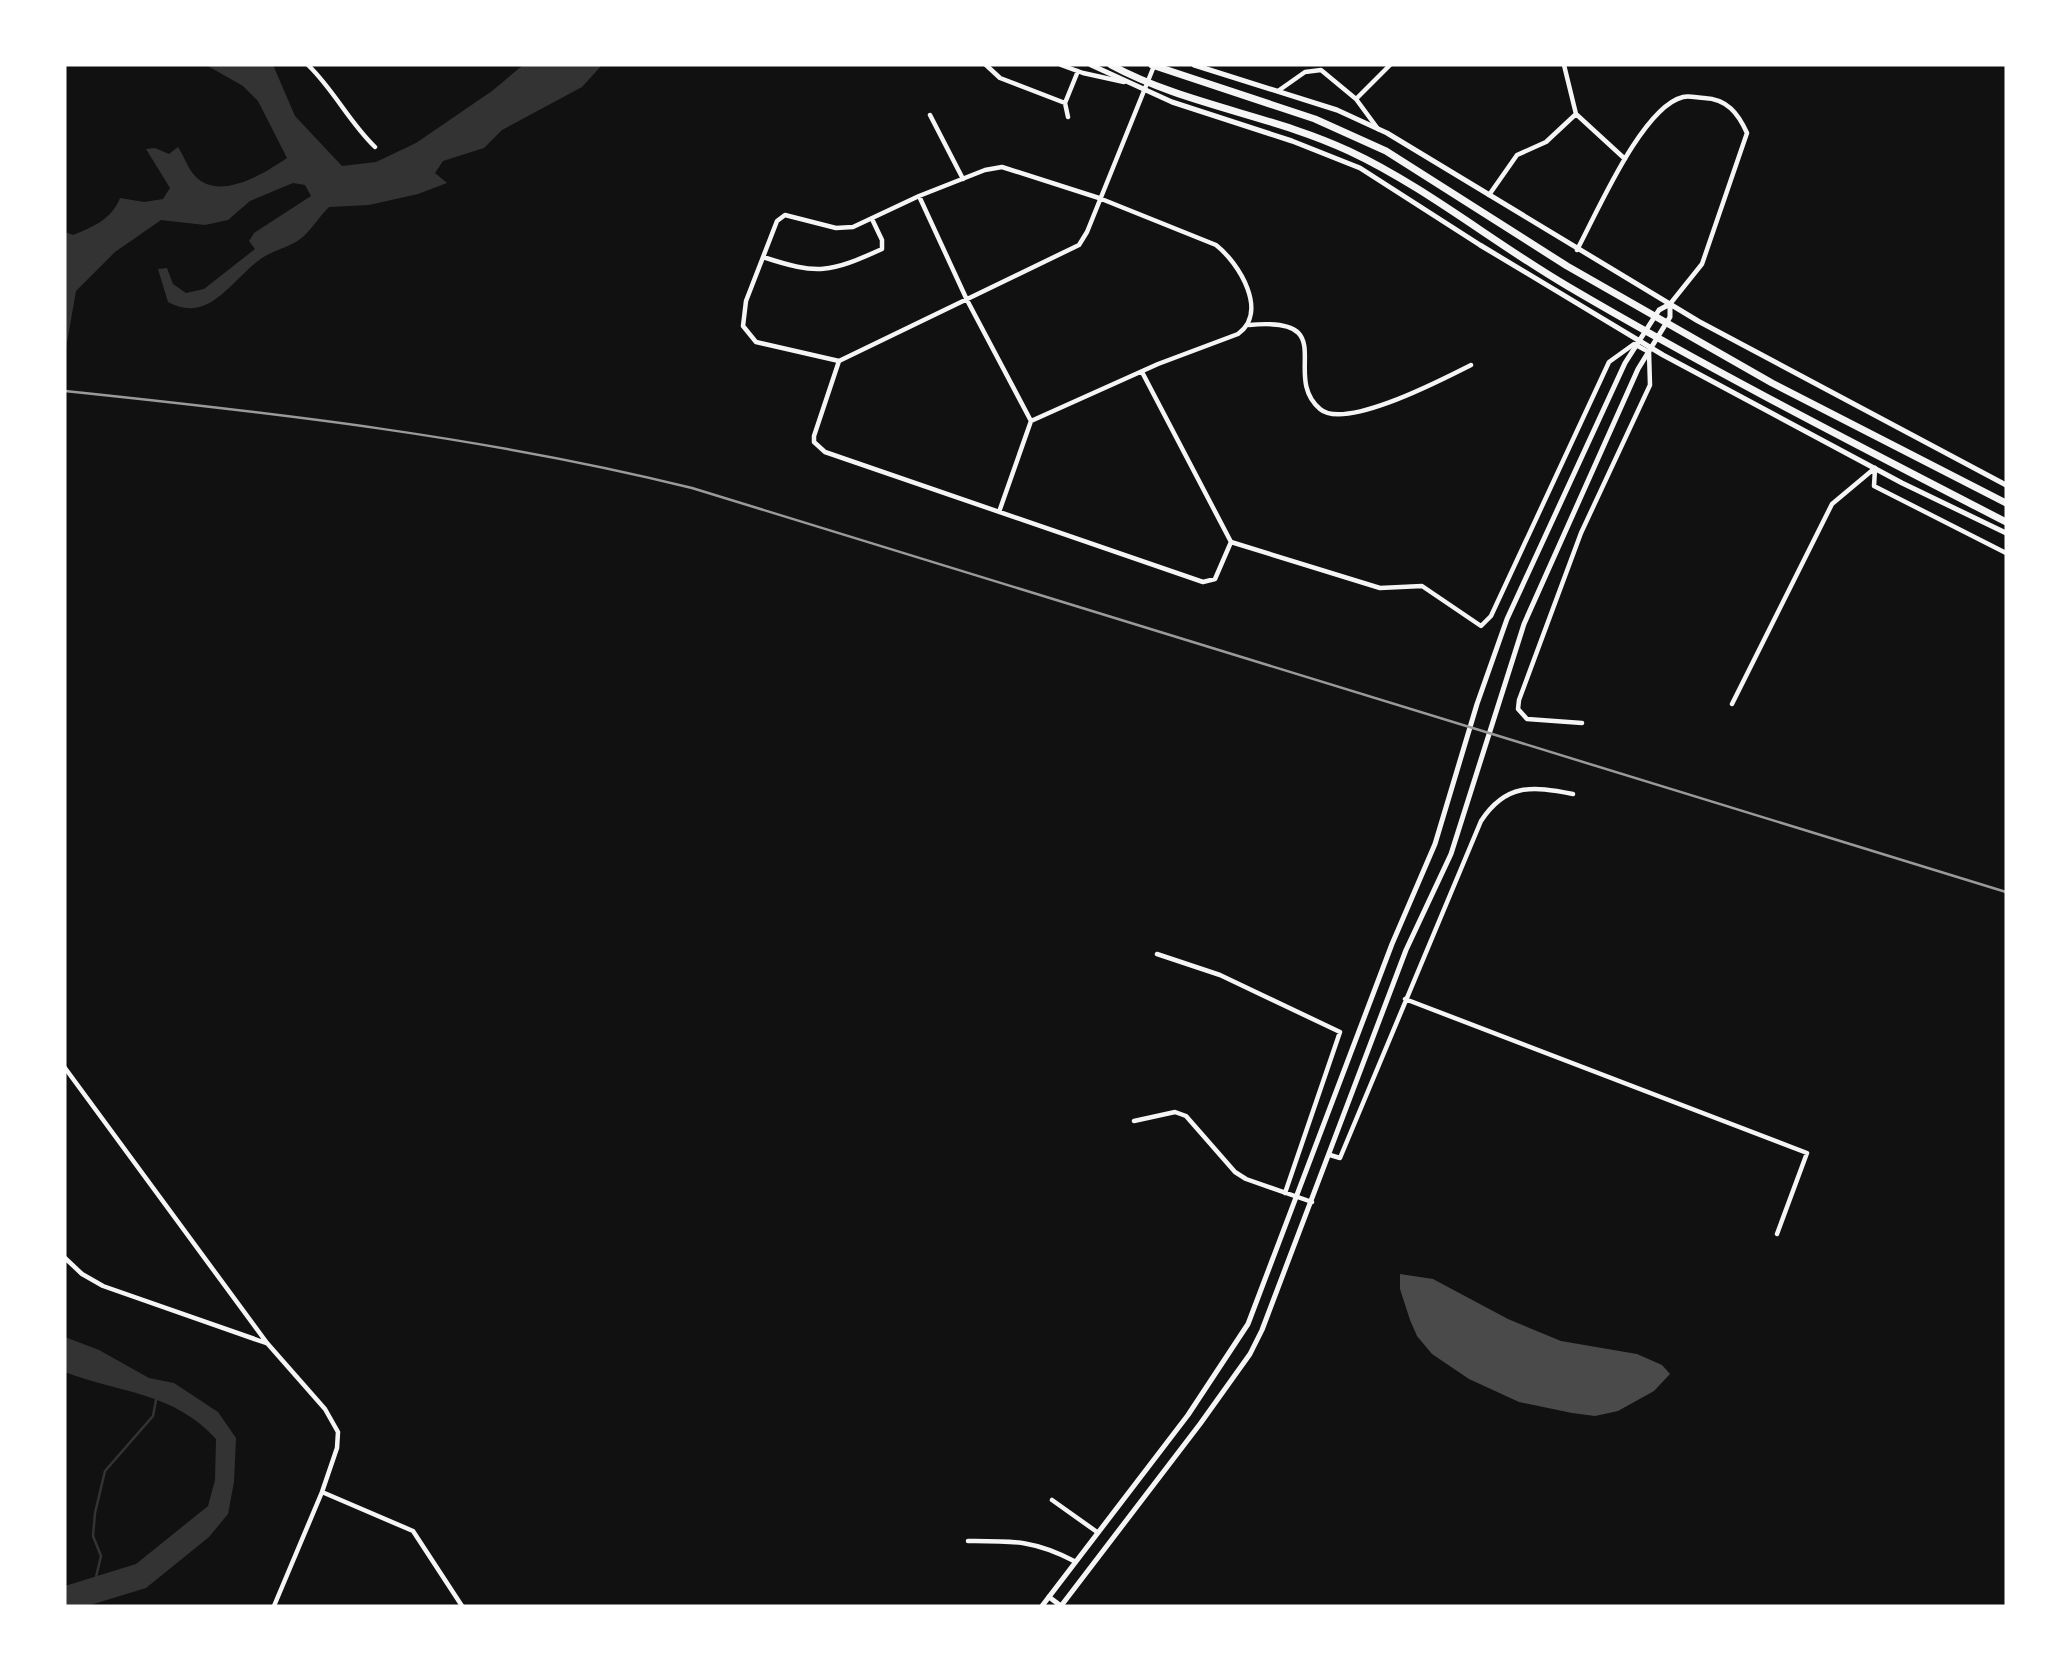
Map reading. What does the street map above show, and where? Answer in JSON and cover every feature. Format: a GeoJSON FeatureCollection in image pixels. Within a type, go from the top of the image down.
{"type":"FeatureCollection","features":[{"type":"Feature","properties":{"kind":"highway"},"geometry":{"type":"LineString","coordinates":[[1111,65],[1166,90],[1295,129],[1349,151],[1387,172],[1550,277],[1675,349],[2006,522]]}},
{"type":"Feature","properties":{"kind":"highway"},"geometry":{"type":"LineString","coordinates":[[1153,65],[1315,119],[1386,150],[1567,266],[1748,369],[2006,503]]}},
{"type":"Feature","properties":{"kind":"main road"},"geometry":{"type":"LineString","coordinates":[[1091,65],[1143,90],[1292,141],[1360,168],[1650,350],[2006,533]]}},
{"type":"Feature","properties":{"kind":"main road"},"geometry":{"type":"LineString","coordinates":[[1194,65],[1337,110],[1378,129],[1577,250],[1766,359],[2006,485]]}},
{"type":"Feature","properties":{"kind":"main road"},"geometry":{"type":"LineString","coordinates":[[1042,1606],[1237,1345],[1262,1291],[1392,944],[1435,844],[1507,619],[1625,363],[1659,310],[1670,304]]}},
{"type":"Feature","properties":{"kind":"main road"},"geometry":{"type":"LineString","coordinates":[[1049,1597],[1061,1606],[1250,1354],[1272,1307],[1406,950],[1451,854],[1524,624],[1638,369],[1670,317],[1670,304]]}},
{"type":"Feature","properties":{"kind":"main road"},"geometry":{"type":"LineString","coordinates":[[1350,1056],[1365,1060]]}},
{"type":"Feature","properties":{"kind":"street"},"geometry":{"type":"LineString","coordinates":[[308,65],[325,82],[349,118],[375,147]]}},
{"type":"Feature","properties":{"kind":"street"},"geometry":{"type":"LineString","coordinates":[[986,65],[1000,78],[1065,103]]}},
{"type":"Feature","properties":{"kind":"street"},"geometry":{"type":"LineString","coordinates":[[1061,65],[1126,82]]}},
{"type":"Feature","properties":{"kind":"street"},"geometry":{"type":"LineString","coordinates":[[999,512],[1031,421],[1142,372],[1238,334],[1248,325],[1253,307],[1236,264],[1227,253],[1216,245],[1099,198],[1002,167],[919,196],[846,229],[785,215],[777,221],[746,301],[743,319],[746,333],[756,342],[839,361],[1079,245],[1087,232],[1099,198],[1153,65]]}},
{"type":"Feature","properties":{"kind":"street"},"geometry":{"type":"LineString","coordinates":[[1356,99],[1390,65]]}},
{"type":"Feature","properties":{"kind":"street"},"geometry":{"type":"LineString","coordinates":[[1564,65],[1576,114],[1625,159]]}},
{"type":"Feature","properties":{"kind":"street"},"geometry":{"type":"LineString","coordinates":[[1278,90],[1313,69],[1327,74],[1356,99],[1378,129]]}},
{"type":"Feature","properties":{"kind":"street"},"geometry":{"type":"LineString","coordinates":[[1068,117],[1065,103],[1078,71]]}},
{"type":"Feature","properties":{"kind":"street"},"geometry":{"type":"LineString","coordinates":[[1577,250],[1625,159],[1650,120],[1682,97],[1718,99],[1738,114],[1747,133],[1702,264],[1670,304]]}},
{"type":"Feature","properties":{"kind":"street"},"geometry":{"type":"LineString","coordinates":[[1489,196],[1517,155],[1546,142],[1576,114]]}},
{"type":"Feature","properties":{"kind":"street"},"geometry":{"type":"LineString","coordinates":[[930,115],[963,179]]}},
{"type":"Feature","properties":{"kind":"street"},"geometry":{"type":"LineString","coordinates":[[919,196],[967,300],[1031,421]]}},
{"type":"Feature","properties":{"kind":"street"},"geometry":{"type":"LineString","coordinates":[[763,257],[806,270],[839,266],[882,249],[882,240],[873,219]]}},
{"type":"Feature","properties":{"kind":"street"},"geometry":{"type":"LineString","coordinates":[[1248,325],[1277,322],[1295,329],[1301,336],[1305,354],[1307,384],[1320,409],[1328,414],[1342,414],[1415,394],[1471,365]]}},
{"type":"Feature","properties":{"kind":"street"},"geometry":{"type":"LineString","coordinates":[[1142,372],[1231,542],[1380,588],[1422,586],[1481,626],[1491,616],[1609,362],[1636,342]]}},
{"type":"Feature","properties":{"kind":"street"},"geometry":{"type":"LineString","coordinates":[[1582,723],[1527,719],[1518,709],[1519,700],[1581,534],[1650,385],[1650,350]]}},
{"type":"Feature","properties":{"kind":"street"},"geometry":{"type":"LineString","coordinates":[[839,361],[814,436],[818,447],[1203,582],[1216,579],[1231,542]]}},
{"type":"Feature","properties":{"kind":"street"},"geometry":{"type":"LineString","coordinates":[[1875,468],[1874,486],[2006,553]]}},
{"type":"Feature","properties":{"kind":"street"},"geometry":{"type":"LineString","coordinates":[[1731,704],[1832,504],[1875,468]]}},
{"type":"Feature","properties":{"kind":"street"},"geometry":{"type":"LineString","coordinates":[[1330,1155],[1340,1158],[1405,999],[1455,889],[1480,821],[1491,805],[1520,789],[1541,788],[1573,794]]}},
{"type":"Feature","properties":{"kind":"street"},"geometry":{"type":"LineString","coordinates":[[1157,954],[1220,975],[1340,1032],[1285,1193]]}},
{"type":"Feature","properties":{"kind":"street"},"geometry":{"type":"LineString","coordinates":[[1405,999],[1807,1153],[1777,1234]]}},
{"type":"Feature","properties":{"kind":"street"},"geometry":{"type":"LineString","coordinates":[[65,1068],[267,1343],[325,1409],[338,1432],[337,1448],[322,1492],[274,1606]]}},
{"type":"Feature","properties":{"kind":"street"},"geometry":{"type":"LineString","coordinates":[[1134,1121],[1175,1112],[1186,1116],[1235,1172],[1246,1179],[1312,1202]]}},
{"type":"Feature","properties":{"kind":"street"},"geometry":{"type":"LineString","coordinates":[[65,1258],[82,1274],[103,1286],[267,1343]]}},
{"type":"Feature","properties":{"kind":"street"},"geometry":{"type":"LineString","coordinates":[[322,1492],[413,1531],[462,1606]]}},
{"type":"Feature","properties":{"kind":"street"},"geometry":{"type":"LineString","coordinates":[[1052,1500],[1097,1532]]}},
{"type":"Feature","properties":{"kind":"street"},"geometry":{"type":"LineString","coordinates":[[968,1541],[1028,1542],[1047,1547],[1074,1561]]}},
{"type":"Feature","properties":{"kind":"shaded area"},"geometry":{"type":"Polygon","coordinates":[[[206,65],[273,65],[295,116],[342,166],[376,162],[416,143],[492,91],[523,65],[602,65],[582,87],[502,130],[484,148],[443,161],[435,173],[447,183],[418,194],[369,205],[329,207],[300,239],[262,258],[220,296],[196,308],[183,308],[168,302],[158,269],[167,268],[173,284],[186,293],[204,289],[255,249],[249,241],[254,233],[311,196],[305,185],[293,183],[250,201],[228,220],[205,225],[161,220],[115,252],[76,291],[65,354],[65,232],[73,235],[101,221],[112,212],[120,198],[144,202],[163,199],[170,188],[146,149],[155,148],[169,154],[178,147],[195,176],[216,186],[229,186],[255,177],[287,158],[258,101],[243,86],[206,65]]]}},
{"type":"Feature","properties":{"kind":"shaded area"},"geometry":{"type":"Polygon","coordinates":[[[65,1337],[99,1350],[149,1378],[174,1383],[218,1412],[236,1438],[234,1482],[228,1514],[209,1537],[146,1588],[87,1606],[65,1606],[65,1586],[136,1564],[208,1506],[215,1480],[216,1439],[200,1423],[164,1403],[65,1372],[65,1337]]]}},
{"type":"Feature","properties":{"kind":"building"},"geometry":{"type":"Polygon","coordinates":[[[1400,1274],[1433,1279],[1508,1319],[1561,1341],[1637,1354],[1662,1365],[1670,1374],[1654,1391],[1618,1411],[1595,1416],[1519,1402],[1469,1379],[1432,1354],[1417,1336],[1410,1320],[1400,1289],[1400,1274]]]}},
{"type":"Feature","properties":{"kind":"waterway"},"geometry":{"type":"LineString","coordinates":[[96,1577],[101,1556],[93,1536],[95,1513],[105,1471],[153,1416],[156,1400]]}},
{"type":"Feature","properties":{"kind":"railway"},"geometry":{"type":"LineString","coordinates":[[65,391],[302,418],[459,441],[537,454],[692,488],[2006,892]]}}]}
